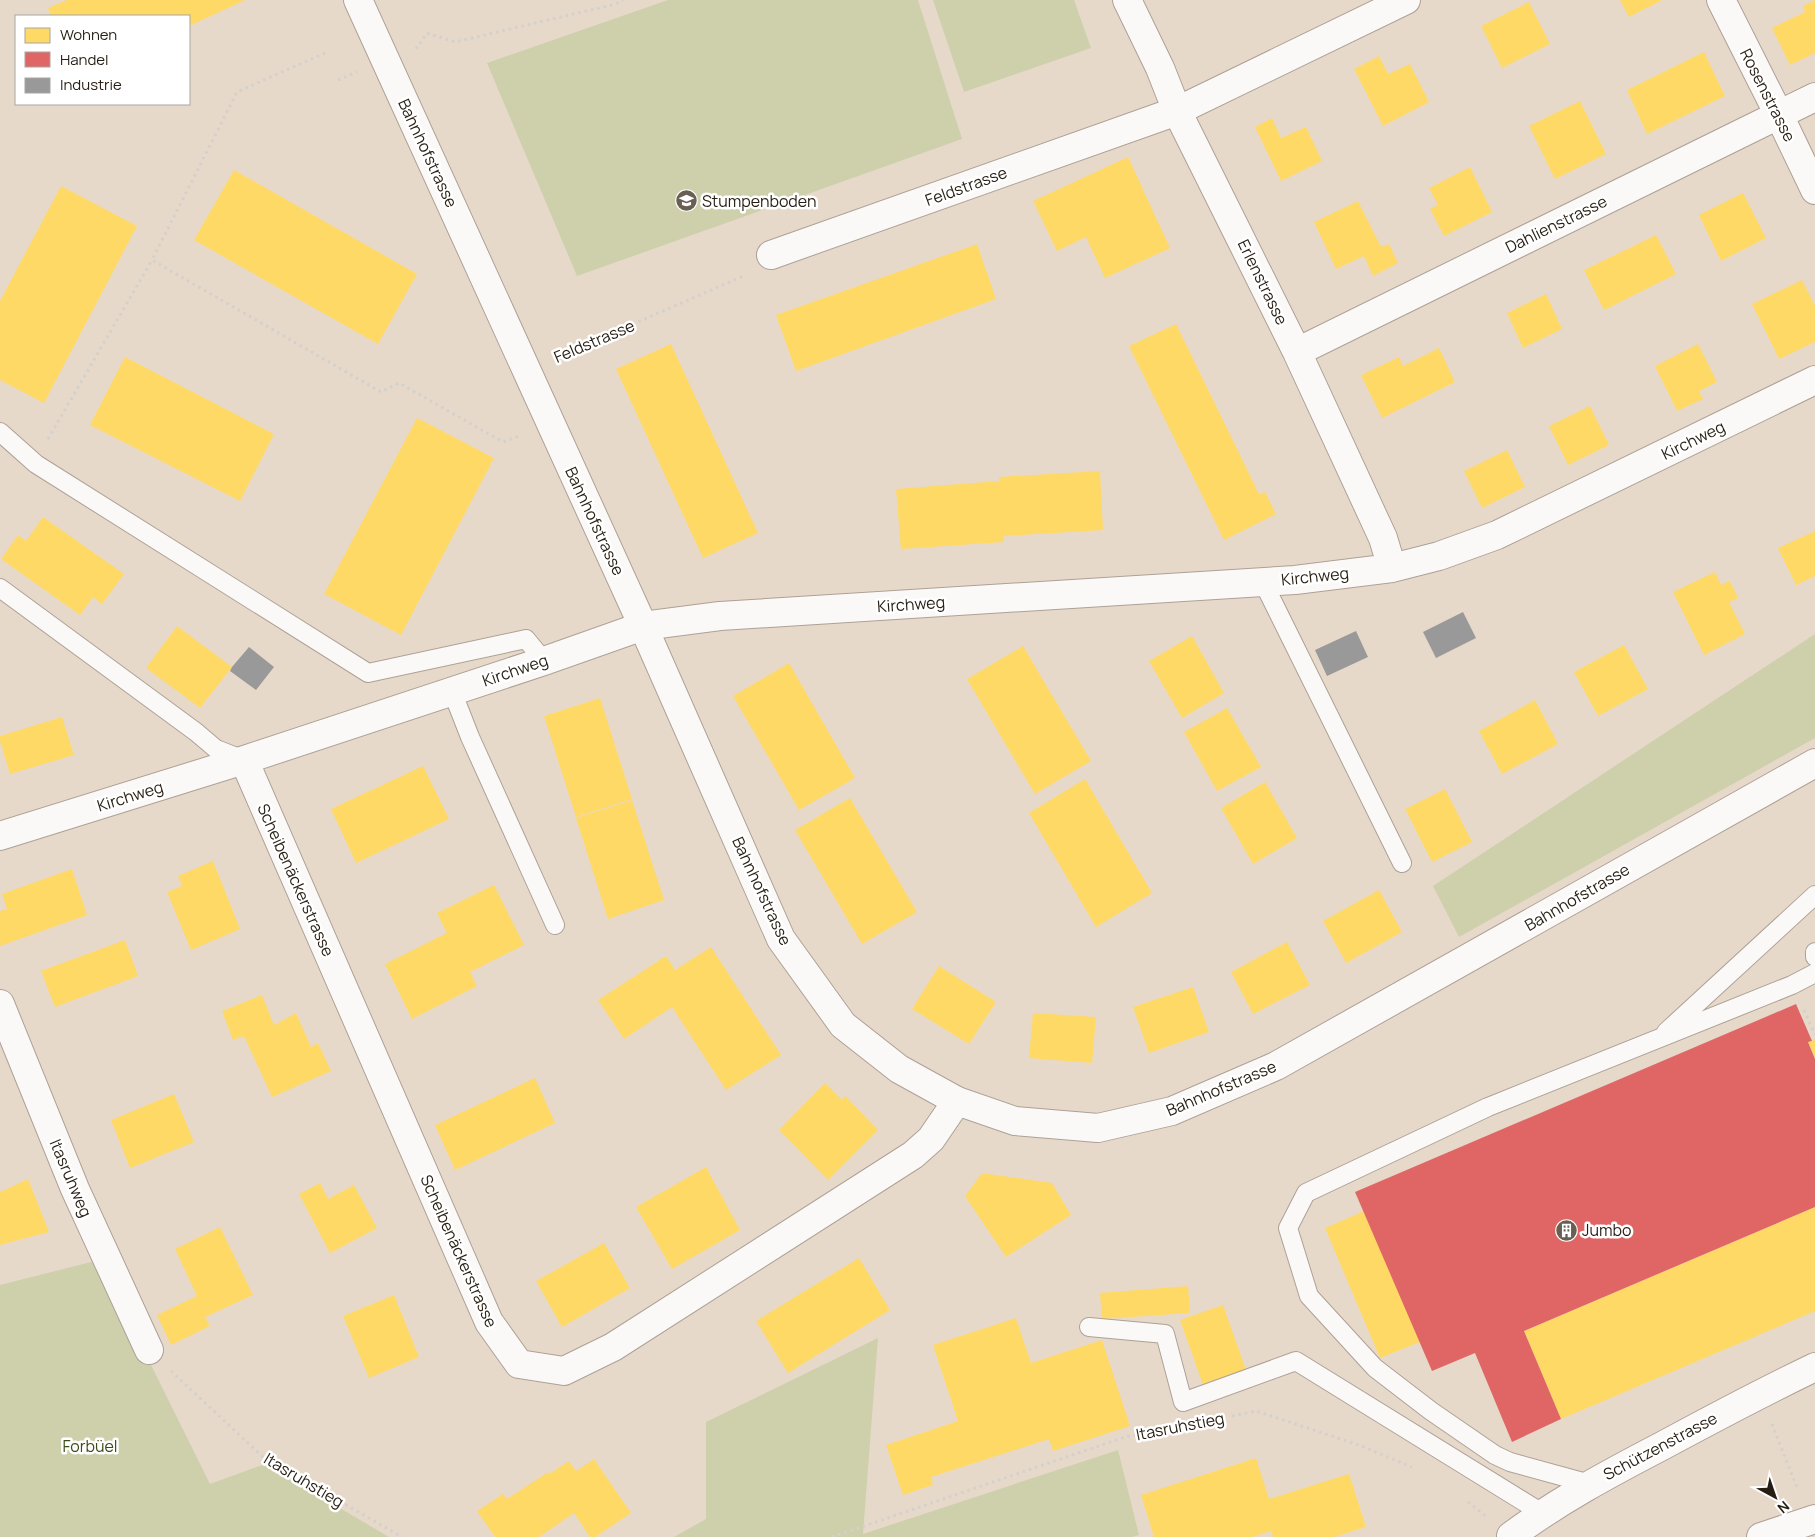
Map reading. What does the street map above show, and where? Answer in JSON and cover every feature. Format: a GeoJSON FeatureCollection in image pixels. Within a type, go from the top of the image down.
{"type":"FeatureCollection","features":[{"type":"Feature","properties":{"kind":"street","name":"Bahnhofstrasse"},"geometry":{"type":"LineString","coordinates":[[358,0],[643,626],[781,939],[843,1025],[899,1069],[957,1101],[1015,1121],[1098,1128],[1172,1111],[1276,1066],[1815,763]]}},
{"type":"Feature","properties":{"kind":"street","name":"Erlenstrasse"},"geometry":{"type":"LineString","coordinates":[[1127,0],[1160,68],[1177,111],[1297,352],[1383,538],[1392,568]]}},
{"type":"Feature","properties":{"kind":"street","name":"Feldstrasse"},"geometry":{"type":"LineString","coordinates":[[772,255],[1177,111],[1406,0]]}},
{"type":"Feature","properties":{"kind":"street","name":"Rosenstrasse"},"geometry":{"type":"LineString","coordinates":[[1721,0],[1815,190]]}},
{"type":"Feature","properties":{"kind":"street","name":"Dahlienstrasse"},"geometry":{"type":"LineString","coordinates":[[1297,352],[1815,97]]}},
{"type":"Feature","properties":{"kind":"street","name":"Kirchweg"},"geometry":{"type":"LineString","coordinates":[[0,836],[244,760],[544,661],[643,626],[720,616],[1295,580],[1392,568],[1439,556],[1496,535],[1815,380]]}},
{"type":"Feature","properties":{"kind":"street","name":"Scheibenäckerstrasse"},"geometry":{"type":"LineString","coordinates":[[244,760],[489,1322],[519,1364],[564,1371],[614,1347],[913,1155],[931,1138],[957,1101]]}},
{"type":"Feature","properties":{"kind":"street","name":"Itasruhweg"},"geometry":{"type":"LineString","coordinates":[[0,1004],[75,1189],[149,1350]]}},
{"type":"Feature","properties":{"kind":"street","name":"Schützenstrasse"},"geometry":{"type":"LineString","coordinates":[[1504,1536],[1590,1484],[1761,1393],[1815,1367]]}},
{"type":"Feature","properties":{"kind":"street"},"geometry":{"type":"LineString","coordinates":[[1761,1537],[1812,1520]]}},
{"type":"Feature","properties":{"kind":"lane"},"geometry":{"type":"LineString","coordinates":[[0,432],[36,464],[368,673],[526,639],[544,661]]}},
{"type":"Feature","properties":{"kind":"lane"},"geometry":{"type":"LineString","coordinates":[[1263,582],[1402,863]]}},
{"type":"Feature","properties":{"kind":"lane"},"geometry":{"type":"LineString","coordinates":[[0,588],[216,749],[244,760]]}},
{"type":"Feature","properties":{"kind":"lane"},"geometry":{"type":"LineString","coordinates":[[452,691],[470,737],[555,925]]}},
{"type":"Feature","properties":{"kind":"lane"},"geometry":{"type":"LineString","coordinates":[[1658,1039],[1815,895]]}},
{"type":"Feature","properties":{"kind":"lane"},"geometry":{"type":"LineString","coordinates":[[1815,952],[1815,957]]}},
{"type":"Feature","properties":{"kind":"lane"},"geometry":{"type":"LineString","coordinates":[[1590,1484],[1510,1462],[1495,1454],[1431,1411],[1375,1368],[1308,1296],[1288,1228],[1306,1193],[1488,1106],[1658,1039],[1815,974]]}},
{"type":"Feature","properties":{"kind":"lane"},"geometry":{"type":"LineString","coordinates":[[1089,1327],[1166,1334],[1184,1402],[1296,1361],[1542,1513]]}},
{"type":"Feature","properties":{"kind":"path"},"geometry":{"type":"LineString","coordinates":[[385,60],[417,48],[428,33],[455,42],[616,4],[623,0]]}},
{"type":"Feature","properties":{"kind":"path"},"geometry":{"type":"LineString","coordinates":[[48,439],[152,260],[237,92],[326,53]]}},
{"type":"Feature","properties":{"kind":"path","name":"Feldstrasse"},"geometry":{"type":"LineString","coordinates":[[526,370],[744,277],[772,255]]}},
{"type":"Feature","properties":{"kind":"path"},"geometry":{"type":"LineString","coordinates":[[152,260],[381,392],[399,383],[503,442],[522,435]]}},
{"type":"Feature","properties":{"kind":"path","name":"Itasruhstieg"},"geometry":{"type":"LineString","coordinates":[[149,1350],[263,1457],[402,1537]]}},
{"type":"Feature","properties":{"kind":"path"},"geometry":{"type":"LineString","coordinates":[[1761,1393],[1812,1520]]}},
{"type":"Feature","properties":{"kind":"path","name":"Itasruhstieg"},"geometry":{"type":"LineString","coordinates":[[1228,1416],[1256,1411],[1359,1445],[1421,1471]]}},
{"type":"Feature","properties":{"kind":"path","name":"Itasruhstieg"},"geometry":{"type":"LineString","coordinates":[[832,1537],[1125,1437],[1181,1426]]}},
{"type":"Feature","properties":{"kind":"path"},"geometry":{"type":"LineString","coordinates":[[1467,1502],[1504,1536]]}},
{"type":"Feature","properties":{"kind":"green space"},"geometry":{"type":"Polygon","coordinates":[[[668,0],[918,0],[962,139],[577,276],[487,63],[668,0]]]}},
{"type":"Feature","properties":{"kind":"green space"},"geometry":{"type":"Polygon","coordinates":[[[933,0],[1074,0],[1091,48],[964,92],[933,0]]]}},
{"type":"Feature","properties":{"kind":"green space"},"geometry":{"type":"Polygon","coordinates":[[[1815,634],[1815,738],[1459,937],[1433,886],[1815,634]]]}},
{"type":"Feature","properties":{"kind":"green space","name":"Forbüel"},"geometry":{"type":"Polygon","coordinates":[[[99,1260],[210,1484],[265,1464],[389,1537],[0,1537],[0,1285],[99,1260]]]}},
{"type":"Feature","properties":{"kind":"green space"},"geometry":{"type":"Polygon","coordinates":[[[878,1338],[863,1534],[1118,1450],[1139,1535],[1132,1537],[674,1537],[706,1519],[706,1422],[878,1338]]]}},
{"type":"Feature","properties":{"kind":"building: Wohnen"},"geometry":{"type":"Polygon","coordinates":[[[67,0],[245,0],[190,26],[190,15],[51,15],[48,8],[67,0]]]}},
{"type":"Feature","properties":{"kind":"building: Wohnen"},"geometry":{"type":"Polygon","coordinates":[[[1620,0],[1662,0],[1629,17],[1620,0]]]}},
{"type":"Feature","properties":{"kind":"building: Wohnen"},"geometry":{"type":"Polygon","coordinates":[[[1815,0],[1815,53],[1790,65],[1772,28],[1805,12],[1803,6],[1815,0]]]}},
{"type":"Feature","properties":{"kind":"building: Wohnen"},"geometry":{"type":"Polygon","coordinates":[[[1529,2],[1550,44],[1502,68],[1481,26],[1529,2]]]}},
{"type":"Feature","properties":{"kind":"building: Wohnen"},"geometry":{"type":"Polygon","coordinates":[[[1704,52],[1725,96],[1647,134],[1627,90],[1704,52]]]}},
{"type":"Feature","properties":{"kind":"building: Wohnen"},"geometry":{"type":"Polygon","coordinates":[[[1379,56],[1388,74],[1410,64],[1429,102],[1383,126],[1354,69],[1379,56]]]}},
{"type":"Feature","properties":{"kind":"building: Wohnen"},"geometry":{"type":"Polygon","coordinates":[[[1580,101],[1606,154],[1555,179],[1529,126],[1580,101]]]}},
{"type":"Feature","properties":{"kind":"building: Wohnen"},"geometry":{"type":"Polygon","coordinates":[[[1272,118],[1281,138],[1306,127],[1322,161],[1281,181],[1255,127],[1272,118]]]}},
{"type":"Feature","properties":{"kind":"building: Wohnen"},"geometry":{"type":"Polygon","coordinates":[[[1128,157],[1170,248],[1105,278],[1086,237],[1057,251],[1033,201],[1128,157]]]}},
{"type":"Feature","properties":{"kind":"building: Wohnen"},"geometry":{"type":"Polygon","coordinates":[[[1470,167],[1492,212],[1444,236],[1430,209],[1438,205],[1429,188],[1470,167]]]}},
{"type":"Feature","properties":{"kind":"building: Wohnen"},"geometry":{"type":"Polygon","coordinates":[[[234,170],[417,274],[378,344],[194,240],[234,170]]]}},
{"type":"Feature","properties":{"kind":"building: Wohnen"},"geometry":{"type":"Polygon","coordinates":[[[61,186],[137,226],[44,403],[0,380],[0,301],[61,186]]]}},
{"type":"Feature","properties":{"kind":"building: Wohnen"},"geometry":{"type":"Polygon","coordinates":[[[1743,193],[1766,238],[1721,261],[1699,215],[1743,193]]]}},
{"type":"Feature","properties":{"kind":"building: Wohnen"},"geometry":{"type":"Polygon","coordinates":[[[1358,201],[1381,247],[1389,244],[1398,263],[1373,276],[1364,256],[1336,269],[1314,222],[1358,201]]]}},
{"type":"Feature","properties":{"kind":"building: Wohnen"},"geometry":{"type":"Polygon","coordinates":[[[1656,235],[1676,274],[1604,310],[1584,270],[1656,235]]]}},
{"type":"Feature","properties":{"kind":"building: Wohnen"},"geometry":{"type":"Polygon","coordinates":[[[977,244],[996,299],[796,371],[776,315],[977,244]]]}},
{"type":"Feature","properties":{"kind":"building: Wohnen"},"geometry":{"type":"Polygon","coordinates":[[[1802,280],[1815,306],[1815,342],[1779,359],[1752,304],[1802,280]]]}},
{"type":"Feature","properties":{"kind":"building: Wohnen"},"geometry":{"type":"Polygon","coordinates":[[[1546,294],[1562,329],[1523,348],[1507,313],[1546,294]]]}},
{"type":"Feature","properties":{"kind":"building: Wohnen"},"geometry":{"type":"Polygon","coordinates":[[[1176,324],[1259,494],[1265,492],[1276,514],[1224,540],[1129,346],[1176,324]]]}},
{"type":"Feature","properties":{"kind":"building: Wohnen"},"geometry":{"type":"Polygon","coordinates":[[[671,344],[758,533],[703,558],[616,369],[671,344]]]}},
{"type":"Feature","properties":{"kind":"building: Wohnen"},"geometry":{"type":"Polygon","coordinates":[[[1698,344],[1717,382],[1699,391],[1703,399],[1677,411],[1655,366],[1698,344]]]}},
{"type":"Feature","properties":{"kind":"building: Wohnen"},"geometry":{"type":"Polygon","coordinates":[[[1439,348],[1455,382],[1382,418],[1361,375],[1399,357],[1403,366],[1439,348]]]}},
{"type":"Feature","properties":{"kind":"building: Wohnen"},"geometry":{"type":"Polygon","coordinates":[[[125,357],[274,434],[240,501],[90,425],[125,357]]]}},
{"type":"Feature","properties":{"kind":"building: Wohnen"},"geometry":{"type":"Polygon","coordinates":[[[1590,406],[1609,445],[1568,465],[1549,426],[1590,406]]]}},
{"type":"Feature","properties":{"kind":"building: Wohnen"},"geometry":{"type":"Polygon","coordinates":[[[417,418],[494,458],[401,635],[324,594],[417,418]]]}},
{"type":"Feature","properties":{"kind":"building: Wohnen"},"geometry":{"type":"Polygon","coordinates":[[[1507,450],[1525,487],[1482,508],[1464,471],[1507,450]]]}},
{"type":"Feature","properties":{"kind":"building: Wohnen"},"geometry":{"type":"Polygon","coordinates":[[[1100,471],[1103,530],[1003,536],[1004,542],[901,549],[896,489],[999,481],[999,477],[1100,471]]]}},
{"type":"Feature","properties":{"kind":"building: Wohnen"},"geometry":{"type":"Polygon","coordinates":[[[43,517],[124,574],[102,604],[93,597],[80,615],[1,559],[18,535],[26,541],[43,517]]]}},
{"type":"Feature","properties":{"kind":"building: Wohnen"},"geometry":{"type":"Polygon","coordinates":[[[1815,531],[1815,576],[1796,585],[1778,548],[1815,531]]]}},
{"type":"Feature","properties":{"kind":"building: Wohnen"},"geometry":{"type":"Polygon","coordinates":[[[1715,572],[1721,585],[1730,581],[1738,598],[1729,602],[1745,634],[1704,655],[1673,592],[1715,572]]]}},
{"type":"Feature","properties":{"kind":"building: Wohnen"},"geometry":{"type":"Polygon","coordinates":[[[177,626],[232,667],[200,708],[146,668],[177,626]]]}},
{"type":"Feature","properties":{"kind":"building: Wohnen"},"geometry":{"type":"Polygon","coordinates":[[[1192,636],[1224,693],[1182,718],[1149,661],[1192,636]]]}},
{"type":"Feature","properties":{"kind":"building: Wohnen"},"geometry":{"type":"Polygon","coordinates":[[[1624,645],[1648,689],[1598,716],[1574,672],[1624,645]]]}},
{"type":"Feature","properties":{"kind":"building: Wohnen"},"geometry":{"type":"Polygon","coordinates":[[[1023,646],[1091,761],[1035,794],[967,679],[1023,646]]]}},
{"type":"Feature","properties":{"kind":"building: Wohnen"},"geometry":{"type":"Polygon","coordinates":[[[789,663],[855,778],[799,810],[733,696],[789,663]]]}},
{"type":"Feature","properties":{"kind":"building: Wohnen"},"geometry":{"type":"Polygon","coordinates":[[[600,698],[632,799],[576,817],[544,716],[600,698]]]}},
{"type":"Feature","properties":{"kind":"building: Wohnen"},"geometry":{"type":"Polygon","coordinates":[[[1535,700],[1558,744],[1502,774],[1479,731],[1535,700]]]}},
{"type":"Feature","properties":{"kind":"building: Wohnen"},"geometry":{"type":"Polygon","coordinates":[[[1227,708],[1261,767],[1217,791],[1184,732],[1227,708]]]}},
{"type":"Feature","properties":{"kind":"building: Wohnen"},"geometry":{"type":"Polygon","coordinates":[[[62,717],[74,755],[10,774],[0,736],[62,717]]]}},
{"type":"Feature","properties":{"kind":"building: Wohnen"},"geometry":{"type":"Polygon","coordinates":[[[423,766],[449,819],[356,863],[331,809],[423,766]]]}},
{"type":"Feature","properties":{"kind":"building: Wohnen"},"geometry":{"type":"Polygon","coordinates":[[[1085,779],[1152,893],[1096,927],[1029,813],[1085,779]]]}},
{"type":"Feature","properties":{"kind":"building: Wohnen"},"geometry":{"type":"Polygon","coordinates":[[[1265,782],[1297,838],[1253,864],[1221,808],[1265,782]]]}},
{"type":"Feature","properties":{"kind":"building: Wohnen"},"geometry":{"type":"Polygon","coordinates":[[[1445,789],[1472,842],[1432,862],[1405,809],[1445,789]]]}},
{"type":"Feature","properties":{"kind":"building: Wohnen"},"geometry":{"type":"Polygon","coordinates":[[[850,798],[917,912],[862,944],[795,830],[850,798]]]}},
{"type":"Feature","properties":{"kind":"building: Wohnen"},"geometry":{"type":"Polygon","coordinates":[[[632,800],[664,900],[608,919],[576,818],[632,800]]]}},
{"type":"Feature","properties":{"kind":"building: Wohnen"},"geometry":{"type":"Polygon","coordinates":[[[213,861],[240,929],[191,950],[167,892],[182,886],[178,876],[213,861]]]}},
{"type":"Feature","properties":{"kind":"building: Wohnen"},"geometry":{"type":"Polygon","coordinates":[[[72,869],[87,915],[0,946],[0,911],[7,909],[2,894],[72,869]]]}},
{"type":"Feature","properties":{"kind":"building: Wohnen"},"geometry":{"type":"Polygon","coordinates":[[[494,885],[524,945],[470,972],[477,986],[412,1019],[385,964],[447,933],[437,913],[494,885]]]}},
{"type":"Feature","properties":{"kind":"building: Wohnen"},"geometry":{"type":"Polygon","coordinates":[[[1379,890],[1402,932],[1346,963],[1323,921],[1379,890]]]}},
{"type":"Feature","properties":{"kind":"building: Wohnen"},"geometry":{"type":"Polygon","coordinates":[[[125,940],[138,976],[55,1007],[41,971],[125,940]]]}},
{"type":"Feature","properties":{"kind":"building: Wohnen"},"geometry":{"type":"Polygon","coordinates":[[[1287,942],[1310,985],[1253,1014],[1231,972],[1287,942]]]}},
{"type":"Feature","properties":{"kind":"building: Wohnen"},"geometry":{"type":"Polygon","coordinates":[[[711,947],[781,1055],[726,1090],[672,1007],[624,1039],[598,1000],[666,956],[675,970],[711,947]]]}},
{"type":"Feature","properties":{"kind":"building: Wohnen"},"geometry":{"type":"Polygon","coordinates":[[[939,966],[996,1002],[969,1044],[912,1009],[939,966]]]}},
{"type":"Feature","properties":{"kind":"building: Wohnen"},"geometry":{"type":"Polygon","coordinates":[[[1193,987],[1209,1032],[1149,1053],[1133,1007],[1193,987]]]}},
{"type":"Feature","properties":{"kind":"building: Wohnen"},"geometry":{"type":"Polygon","coordinates":[[[262,995],[274,1025],[296,1013],[311,1047],[318,1043],[331,1071],[272,1097],[244,1036],[233,1040],[222,1011],[262,995]]]}},
{"type":"Feature","properties":{"kind":"building: Wohnen"},"geometry":{"type":"Polygon","coordinates":[[[1033,1013],[1096,1017],[1092,1063],[1029,1058],[1033,1013]]]}},
{"type":"Feature","properties":{"kind":"building: Wohnen"},"geometry":{"type":"Polygon","coordinates":[[[1815,1040],[1815,1058],[1808,1042],[1815,1040]]]}},
{"type":"Feature","properties":{"kind":"building: Wohnen"},"geometry":{"type":"Polygon","coordinates":[[[535,1078],[555,1123],[455,1170],[435,1125],[535,1078]]]}},
{"type":"Feature","properties":{"kind":"building: Wohnen"},"geometry":{"type":"Polygon","coordinates":[[[825,1083],[842,1100],[845,1096],[878,1130],[828,1180],[779,1130],[825,1083]]]}},
{"type":"Feature","properties":{"kind":"building: Wohnen"},"geometry":{"type":"Polygon","coordinates":[[[174,1094],[194,1142],[130,1168],[111,1120],[174,1094]]]}},
{"type":"Feature","properties":{"kind":"building: Wohnen"},"geometry":{"type":"Polygon","coordinates":[[[706,1167],[740,1230],[672,1269],[636,1207],[706,1167]]]}},
{"type":"Feature","properties":{"kind":"building: Wohnen"},"geometry":{"type":"Polygon","coordinates":[[[982,1173],[1052,1183],[1071,1215],[1006,1257],[965,1196],[982,1173]]]}},
{"type":"Feature","properties":{"kind":"building: Wohnen"},"geometry":{"type":"Polygon","coordinates":[[[28,1179],[49,1232],[0,1245],[0,1192],[28,1179]]]}},
{"type":"Feature","properties":{"kind":"building: Wohnen"},"geometry":{"type":"Polygon","coordinates":[[[320,1183],[328,1199],[354,1185],[377,1228],[330,1253],[299,1194],[320,1183]]]}},
{"type":"Feature","properties":{"kind":"building: Wohnen"},"geometry":{"type":"Polygon","coordinates":[[[1815,1207],[1815,1311],[1561,1419],[1524,1331],[1815,1207]]]}},
{"type":"Feature","properties":{"kind":"building: Wohnen"},"geometry":{"type":"Polygon","coordinates":[[[1364,1211],[1420,1342],[1380,1358],[1325,1228],[1364,1211]]]}},
{"type":"Feature","properties":{"kind":"building: Wohnen"},"geometry":{"type":"Polygon","coordinates":[[[220,1227],[253,1295],[205,1317],[210,1326],[171,1345],[157,1315],[197,1296],[175,1249],[220,1227]]]}},
{"type":"Feature","properties":{"kind":"building: Wohnen"},"geometry":{"type":"Polygon","coordinates":[[[604,1243],[630,1288],[562,1327],[536,1281],[604,1243]]]}},
{"type":"Feature","properties":{"kind":"building: Wohnen"},"geometry":{"type":"Polygon","coordinates":[[[859,1258],[890,1310],[788,1373],[756,1321],[859,1258]]]}},
{"type":"Feature","properties":{"kind":"building: Wohnen"},"geometry":{"type":"Polygon","coordinates":[[[1188,1286],[1190,1313],[1102,1319],[1100,1293],[1188,1286]]]}},
{"type":"Feature","properties":{"kind":"building: Wohnen"},"geometry":{"type":"Polygon","coordinates":[[[394,1295],[419,1357],[369,1378],[343,1316],[394,1295]]]}},
{"type":"Feature","properties":{"kind":"building: Wohnen"},"geometry":{"type":"Polygon","coordinates":[[[1223,1305],[1246,1370],[1203,1385],[1180,1320],[1223,1305]]]}},
{"type":"Feature","properties":{"kind":"building: Wohnen"},"geometry":{"type":"Polygon","coordinates":[[[1016,1318],[1031,1363],[1102,1340],[1130,1426],[1053,1451],[1049,1439],[931,1477],[933,1485],[903,1495],[886,1445],[958,1421],[933,1345],[1016,1318]]]}},
{"type":"Feature","properties":{"kind":"building: Wohnen"},"geometry":{"type":"Polygon","coordinates":[[[1256,1458],[1269,1499],[1349,1474],[1366,1527],[1334,1537],[1273,1537],[1271,1531],[1252,1537],[1154,1537],[1141,1495],[1256,1458]]]}},
{"type":"Feature","properties":{"kind":"building: Wohnen"},"geometry":{"type":"Polygon","coordinates":[[[594,1459],[631,1513],[595,1537],[590,1537],[574,1513],[539,1537],[495,1537],[477,1511],[503,1494],[507,1499],[548,1472],[549,1474],[569,1461],[576,1471],[594,1459]]]}},
{"type":"Feature","properties":{"kind":"building: Handel","name":"Jumbo"},"geometry":{"type":"Polygon","coordinates":[[[1796,1004],[1812,1041],[1808,1042],[1815,1059],[1815,1207],[1524,1331],[1561,1419],[1512,1442],[1475,1353],[1432,1371],[1355,1192],[1796,1004]]]}},
{"type":"Feature","properties":{"kind":"building: Industrie"},"geometry":{"type":"Polygon","coordinates":[[[1463,612],[1476,638],[1436,658],[1423,632],[1463,612]]]}},
{"type":"Feature","properties":{"kind":"building: Industrie"},"geometry":{"type":"Polygon","coordinates":[[[1356,631],[1368,657],[1327,676],[1315,650],[1356,631]]]}},
{"type":"Feature","properties":{"kind":"building: Industrie"},"geometry":{"type":"Polygon","coordinates":[[[249,647],[274,667],[256,690],[230,671],[249,647]]]}},
{"type":"Feature","properties":{"kind":"place","name":"Stumpenboden"},"geometry":{"type":"Point","coordinates":[686,201]}},
{"type":"Feature","properties":{"kind":"place","name":"Jumbo"},"geometry":{"type":"Point","coordinates":[1566,1230]}}]}
